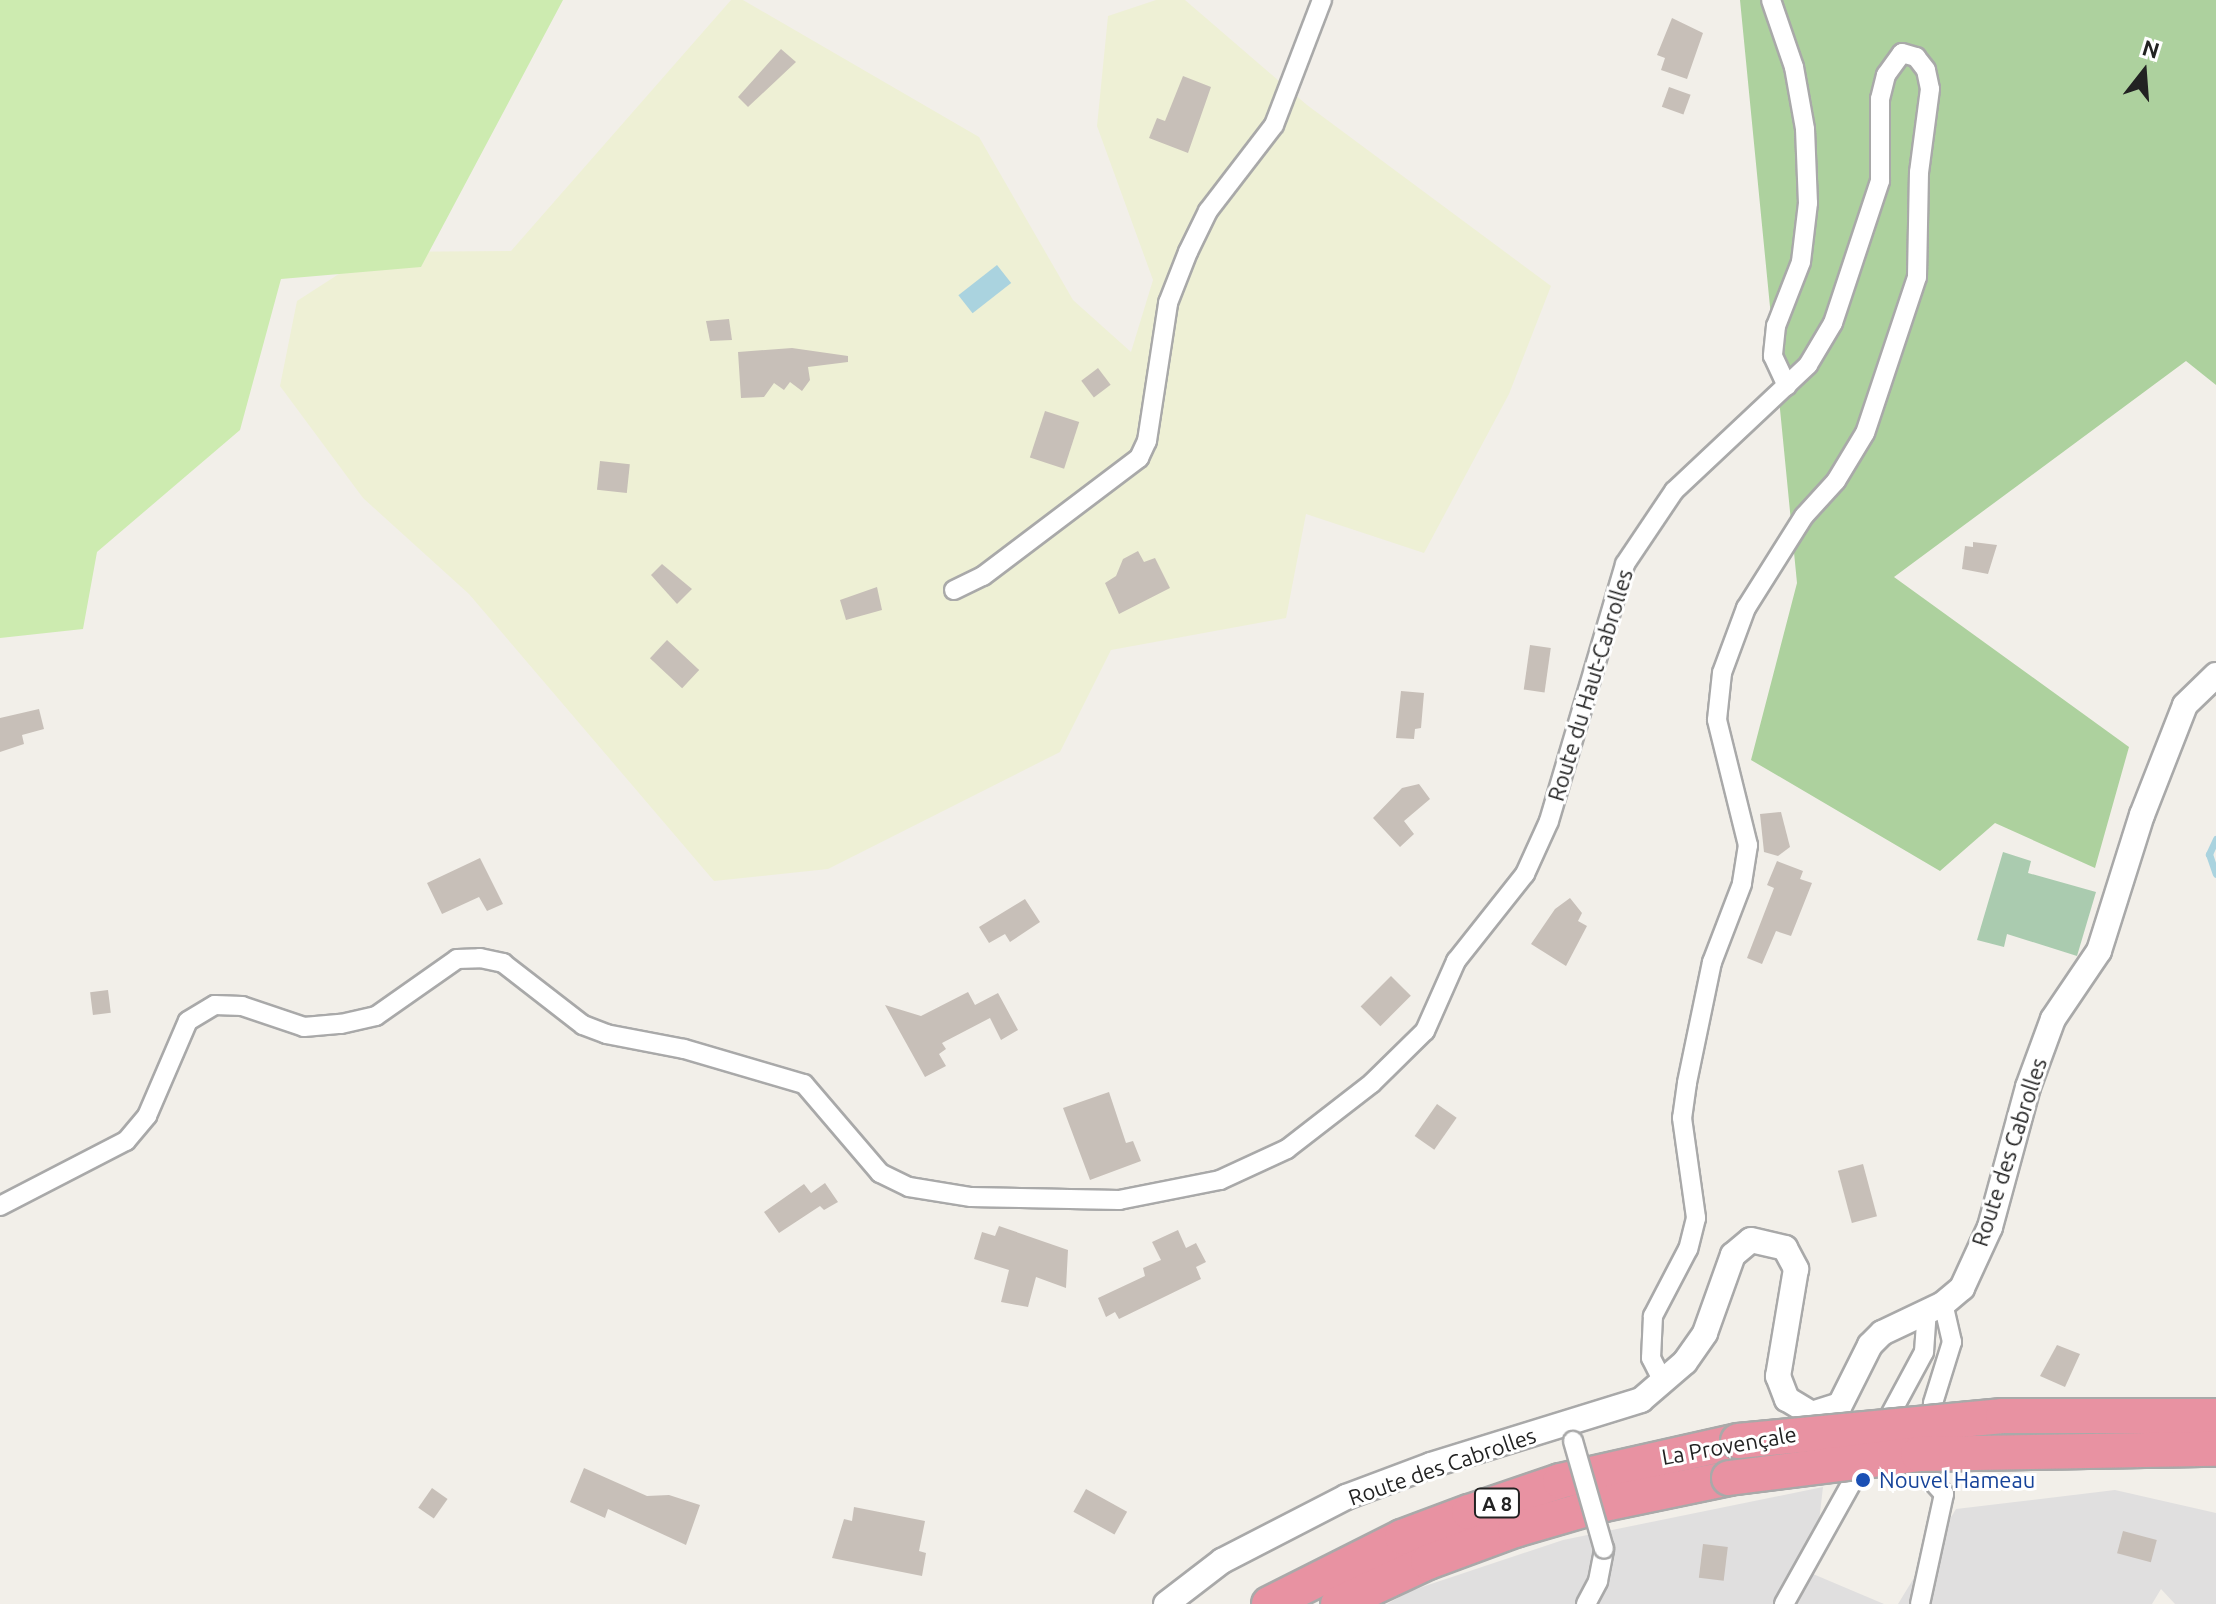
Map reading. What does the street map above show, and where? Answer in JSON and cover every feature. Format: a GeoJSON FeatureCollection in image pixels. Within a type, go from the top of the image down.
{"type":"FeatureCollection","features":[{"type":"Feature","properties":{"kind":"highway","name":"La Provençale"},"geometry":{"type":"LineString","coordinates":[[1269,1604],[1402,1537],[1469,1512],[1560,1481],[1738,1441],[1975,1418],[2216,1416]]}},
{"type":"Feature","properties":{"kind":"highway","name":"La Provençale"},"geometry":{"type":"LineString","coordinates":[[1338,1604],[1428,1562],[1515,1530],[1604,1504],[1729,1478],[1933,1453],[2216,1449]]}},
{"type":"Feature","properties":{"kind":"street"},"geometry":{"type":"LineString","coordinates":[[954,590],[983,576],[1139,458],[1147,441],[1168,303],[1188,252],[1208,211],[1274,125],[1322,0]]}},
{"type":"Feature","properties":{"kind":"street"},"geometry":{"type":"LineString","coordinates":[[1771,0],[1794,67],[1807,188],[1801,262],[1776,326],[1773,356],[1787,386]]}},
{"type":"Feature","properties":{"kind":"street","name":"Route du Haut-Cabrolles"},"geometry":{"type":"LineString","coordinates":[[0,1206],[126,1141],[147,1116],[188,1021],[215,1005],[242,1006],[304,1027],[341,1024],[376,1016],[457,959],[480,958],[503,963],[583,1025],[606,1034],[684,1049],[804,1084],[880,1173],[909,1187],[971,1197],[1119,1200],[1220,1180],[1287,1149],[1335,1114],[1425,1031],[1456,961],[1507,899],[1536,853],[1625,564],[1656,514],[1692,471],[1808,365],[1833,323],[1869,225],[1880,181],[1880,99],[1886,75],[1902,53],[1916,57],[1926,70],[1930,89],[1919,172],[1917,277],[1883,390],[1865,433],[1836,481],[1804,516],[1746,608],[1722,673],[1717,720],[1748,845],[1742,884],[1712,962],[1687,1083],[1682,1118],[1696,1218],[1688,1249],[1653,1316],[1651,1358],[1663,1382]]}},
{"type":"Feature","properties":{"kind":"street","name":"Route des Cabrolles"},"geometry":{"type":"LineString","coordinates":[[1166,1604],[1222,1561],[1346,1497],[1476,1450],[1570,1433],[1641,1400],[1663,1382],[1705,1333],[1733,1255],[1751,1240],[1775,1242],[1793,1257],[1794,1289],[1778,1376],[1787,1399],[1800,1411],[1812,1414],[1840,1405],[1870,1345],[1882,1333],[1935,1308],[1962,1288],[1990,1227],[2028,1087],[2053,1019],[2099,951],[2142,815],[2185,705],[2216,675]]}},
{"type":"Feature","properties":{"kind":"street"},"geometry":{"type":"LineString","coordinates":[[1920,1604],[1944,1494],[1927,1475],[1933,1403],[1952,1342],[1935,1308]]}},
{"type":"Feature","properties":{"kind":"street"},"geometry":{"type":"LineString","coordinates":[[1784,1604],[1816,1539],[1915,1377],[1935,1308]]}},
{"type":"Feature","properties":{"kind":"street"},"geometry":{"type":"LineString","coordinates":[[1570,1433],[1604,1549],[1598,1581],[1586,1604]]}},
{"type":"Feature","properties":{"kind":"shaded area"},"geometry":{"type":"Polygon","coordinates":[[[1823,1487],[1813,1574],[1884,1604],[1387,1604],[1410,1591],[1563,1540],[1823,1487]]]}},
{"type":"Feature","properties":{"kind":"shaded area"},"geometry":{"type":"Polygon","coordinates":[[[2115,1490],[2216,1513],[2216,1604],[2175,1604],[2161,1589],[2152,1604],[1898,1604],[1956,1509],[2115,1490]]]}},
{"type":"Feature","properties":{"kind":"green space"},"geometry":{"type":"Polygon","coordinates":[[[0,0],[563,0],[421,267],[281,279],[240,430],[97,552],[83,629],[0,638],[0,0]]]}},
{"type":"Feature","properties":{"kind":"green space"},"geometry":{"type":"Polygon","coordinates":[[[731,0],[743,0],[979,137],[1073,300],[1131,352],[1153,280],[1097,126],[1108,16],[1156,0],[1185,0],[1307,105],[1551,286],[1509,394],[1424,553],[1306,514],[1286,618],[1111,650],[1060,752],[828,869],[714,881],[469,594],[363,498],[280,386],[297,301],[373,252],[511,251],[731,0]]]}},
{"type":"Feature","properties":{"kind":"green space"},"geometry":{"type":"Polygon","coordinates":[[[1740,0],[2216,0],[2216,385],[2186,361],[1894,577],[2129,747],[2095,868],[1995,823],[1940,871],[1751,760],[1797,583],[1740,0]]]}},
{"type":"Feature","properties":{"kind":"green space"},"geometry":{"type":"Polygon","coordinates":[[[2003,852],[2031,861],[2028,873],[2096,892],[2077,956],[2007,934],[2004,947],[1977,940],[2003,852]]]}},
{"type":"Feature","properties":{"kind":"water"},"geometry":{"type":"Polygon","coordinates":[[[997,265],[1011,283],[973,313],[958,295],[997,265]]]}},
{"type":"Feature","properties":{"kind":"building"},"geometry":{"type":"Polygon","coordinates":[[[1672,18],[1703,33],[1687,79],[1661,70],[1665,58],[1657,55],[1672,18]]]}},
{"type":"Feature","properties":{"kind":"building"},"geometry":{"type":"Polygon","coordinates":[[[781,49],[796,62],[748,107],[738,97],[781,49]]]}},
{"type":"Feature","properties":{"kind":"building"},"geometry":{"type":"Polygon","coordinates":[[[1183,76],[1211,87],[1188,153],[1149,138],[1157,118],[1165,121],[1183,76]]]}},
{"type":"Feature","properties":{"kind":"building"},"geometry":{"type":"Polygon","coordinates":[[[1669,87],[1691,95],[1683,115],[1662,107],[1669,87]]]}},
{"type":"Feature","properties":{"kind":"building"},"geometry":{"type":"Polygon","coordinates":[[[729,319],[732,340],[710,341],[706,321],[729,319]]]}},
{"type":"Feature","properties":{"kind":"building"},"geometry":{"type":"Polygon","coordinates":[[[792,348],[848,356],[848,362],[808,367],[810,380],[802,391],[790,382],[784,390],[774,383],[764,397],[741,398],[738,352],[792,348]]]}},
{"type":"Feature","properties":{"kind":"building"},"geometry":{"type":"Polygon","coordinates":[[[1098,368],[1111,385],[1094,397],[1081,381],[1098,368]]]}},
{"type":"Feature","properties":{"kind":"building"},"geometry":{"type":"Polygon","coordinates":[[[1045,411],[1079,422],[1064,469],[1030,458],[1045,411]]]}},
{"type":"Feature","properties":{"kind":"building"},"geometry":{"type":"Polygon","coordinates":[[[600,461],[630,464],[627,493],[597,490],[600,461]]]}},
{"type":"Feature","properties":{"kind":"building"},"geometry":{"type":"Polygon","coordinates":[[[1973,542],[1997,545],[1988,574],[1962,569],[1965,546],[1973,547],[1973,542]]]}},
{"type":"Feature","properties":{"kind":"building"},"geometry":{"type":"Polygon","coordinates":[[[1138,551],[1144,562],[1155,558],[1170,588],[1119,614],[1105,583],[1116,576],[1123,559],[1138,551]]]}},
{"type":"Feature","properties":{"kind":"building"},"geometry":{"type":"Polygon","coordinates":[[[662,564],[692,589],[677,604],[651,575],[662,564]]]}},
{"type":"Feature","properties":{"kind":"building"},"geometry":{"type":"Polygon","coordinates":[[[877,587],[882,610],[846,620],[840,600],[877,587]]]}},
{"type":"Feature","properties":{"kind":"building"},"geometry":{"type":"Polygon","coordinates":[[[667,640],[699,670],[682,688],[650,658],[667,640]]]}},
{"type":"Feature","properties":{"kind":"building"},"geometry":{"type":"Polygon","coordinates":[[[1530,645],[1551,648],[1545,692],[1524,690],[1530,645]]]}},
{"type":"Feature","properties":{"kind":"building"},"geometry":{"type":"Polygon","coordinates":[[[1401,691],[1424,693],[1421,728],[1415,729],[1414,739],[1396,738],[1401,691]]]}},
{"type":"Feature","properties":{"kind":"building"},"geometry":{"type":"Polygon","coordinates":[[[39,709],[44,729],[22,735],[24,744],[0,752],[0,718],[39,709]]]}},
{"type":"Feature","properties":{"kind":"building"},"geometry":{"type":"Polygon","coordinates":[[[1419,784],[1430,799],[1404,821],[1414,834],[1400,847],[1373,818],[1402,788],[1419,784]]]}},
{"type":"Feature","properties":{"kind":"building"},"geometry":{"type":"Polygon","coordinates":[[[1781,812],[1790,847],[1778,856],[1764,852],[1760,814],[1781,812]]]}},
{"type":"Feature","properties":{"kind":"building"},"geometry":{"type":"Polygon","coordinates":[[[480,858],[503,904],[487,911],[479,897],[442,914],[427,883],[480,858]]]}},
{"type":"Feature","properties":{"kind":"building"},"geometry":{"type":"Polygon","coordinates":[[[1777,861],[1803,871],[1800,879],[1812,883],[1791,936],[1776,931],[1762,964],[1747,958],[1774,888],[1767,885],[1777,861]]]}},
{"type":"Feature","properties":{"kind":"building"},"geometry":{"type":"Polygon","coordinates":[[[1570,898],[1582,913],[1578,921],[1587,926],[1566,966],[1531,944],[1555,909],[1570,898]]]}},
{"type":"Feature","properties":{"kind":"building"},"geometry":{"type":"Polygon","coordinates":[[[1025,899],[1040,922],[1010,942],[1005,934],[989,943],[979,927],[1025,899]]]}},
{"type":"Feature","properties":{"kind":"building"},"geometry":{"type":"Polygon","coordinates":[[[1391,976],[1411,996],[1380,1026],[1361,1006],[1391,976]]]}},
{"type":"Feature","properties":{"kind":"building"},"geometry":{"type":"Polygon","coordinates":[[[108,990],[111,1013],[93,1015],[90,992],[108,990]]]}},
{"type":"Feature","properties":{"kind":"building"},"geometry":{"type":"Polygon","coordinates":[[[968,992],[975,1005],[998,993],[1018,1030],[1001,1040],[990,1018],[942,1043],[946,1049],[939,1054],[946,1066],[925,1077],[885,1005],[921,1016],[968,992]]]}},
{"type":"Feature","properties":{"kind":"building"},"geometry":{"type":"Polygon","coordinates":[[[1109,1092],[1126,1143],[1133,1141],[1141,1161],[1090,1180],[1063,1108],[1109,1092]]]}},
{"type":"Feature","properties":{"kind":"building"},"geometry":{"type":"Polygon","coordinates":[[[1437,1104],[1457,1118],[1434,1150],[1415,1136],[1437,1104]]]}},
{"type":"Feature","properties":{"kind":"building"},"geometry":{"type":"Polygon","coordinates":[[[1863,1164],[1877,1216],[1852,1223],[1838,1171],[1863,1164]]]}},
{"type":"Feature","properties":{"kind":"building"},"geometry":{"type":"Polygon","coordinates":[[[825,1183],[838,1202],[824,1210],[820,1206],[779,1233],[764,1212],[804,1184],[811,1193],[825,1183]]]}},
{"type":"Feature","properties":{"kind":"building"},"geometry":{"type":"Polygon","coordinates":[[[999,1226],[1068,1250],[1066,1288],[1036,1277],[1028,1307],[1001,1302],[1009,1270],[974,1259],[982,1232],[995,1236],[999,1226]]]}},
{"type":"Feature","properties":{"kind":"building"},"geometry":{"type":"Polygon","coordinates":[[[1178,1230],[1186,1248],[1196,1243],[1206,1262],[1196,1267],[1201,1279],[1119,1319],[1115,1312],[1106,1317],[1098,1298],[1145,1276],[1143,1268],[1161,1260],[1152,1242],[1178,1230]]]}},
{"type":"Feature","properties":{"kind":"building"},"geometry":{"type":"Polygon","coordinates":[[[2057,1345],[2080,1354],[2065,1387],[2040,1376],[2057,1345]]]}},
{"type":"Feature","properties":{"kind":"building"},"geometry":{"type":"Polygon","coordinates":[[[584,1468],[647,1496],[669,1495],[700,1505],[686,1545],[608,1509],[605,1518],[570,1502],[584,1468]]]}},
{"type":"Feature","properties":{"kind":"building"},"geometry":{"type":"Polygon","coordinates":[[[432,1488],[448,1499],[434,1519],[418,1508],[432,1488]]]}},
{"type":"Feature","properties":{"kind":"building"},"geometry":{"type":"Polygon","coordinates":[[[1086,1489],[1127,1512],[1115,1535],[1073,1512],[1086,1489]]]}},
{"type":"Feature","properties":{"kind":"building"},"geometry":{"type":"Polygon","coordinates":[[[854,1507],[925,1521],[919,1551],[926,1553],[922,1576],[832,1558],[844,1519],[852,1521],[854,1507]]]}},
{"type":"Feature","properties":{"kind":"building"},"geometry":{"type":"Polygon","coordinates":[[[2123,1531],[2157,1540],[2151,1562],[2117,1553],[2123,1531]]]}},
{"type":"Feature","properties":{"kind":"building"},"geometry":{"type":"Polygon","coordinates":[[[1703,1544],[1728,1547],[1724,1581],[1699,1578],[1703,1544]]]}},
{"type":"Feature","properties":{"kind":"waterway"},"geometry":{"type":"LineString","coordinates":[[2216,839],[2209,854],[2216,874]]}},
{"type":"Feature","properties":{"kind":"place","name":"Nouvel Hameau"},"geometry":{"type":"Point","coordinates":[1863,1480]}}]}
